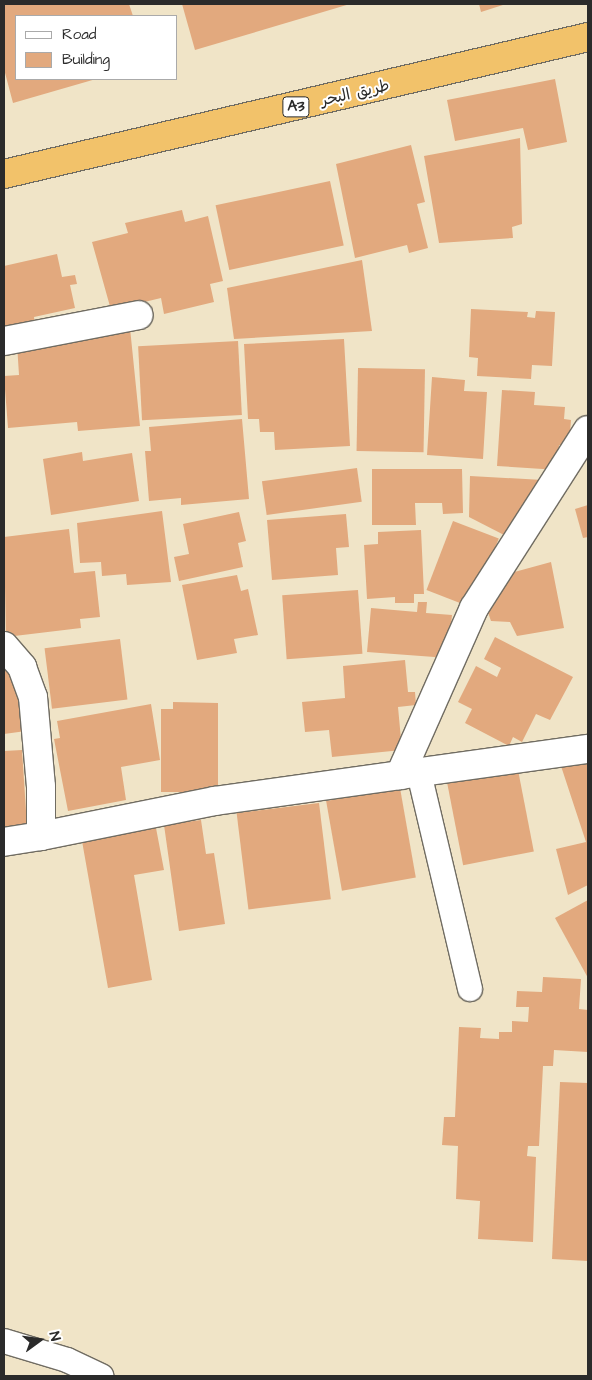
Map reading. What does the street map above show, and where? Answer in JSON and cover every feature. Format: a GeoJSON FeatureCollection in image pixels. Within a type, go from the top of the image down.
{"type":"FeatureCollection","features":[{"type":"Feature","properties":{"kind":"highway","name":"طريق البحر"},"geometry":{"type":"LineString","coordinates":[[4,174],[588,38]]}},
{"type":"Feature","properties":{"kind":"street"},"geometry":{"type":"LineString","coordinates":[[4,341],[139,315]]}},
{"type":"Feature","properties":{"kind":"street"},"geometry":{"type":"LineString","coordinates":[[410,774],[474,608],[588,430]]}},
{"type":"Feature","properties":{"kind":"street"},"geometry":{"type":"LineString","coordinates":[[4,646],[22,666],[33,697],[41,836]]}},
{"type":"Feature","properties":{"kind":"street"},"geometry":{"type":"LineString","coordinates":[[4,842],[214,801],[588,748]]}},
{"type":"Feature","properties":{"kind":"lane"},"geometry":{"type":"LineString","coordinates":[[410,774],[470,989]]}},
{"type":"Feature","properties":{"kind":"lane"},"geometry":{"type":"LineString","coordinates":[[4,1341],[67,1360],[102,1376]]}},
{"type":"Feature","properties":{"kind":"building"},"geometry":{"type":"Polygon","coordinates":[[[4,4],[129,4],[133,15],[15,15],[15,80],[93,80],[13,103],[4,69],[4,4]]]}},
{"type":"Feature","properties":{"kind":"building"},"geometry":{"type":"Polygon","coordinates":[[[182,4],[350,4],[195,50],[182,4]]]}},
{"type":"Feature","properties":{"kind":"building"},"geometry":{"type":"Polygon","coordinates":[[[479,4],[506,4],[481,12],[479,4]]]}},
{"type":"Feature","properties":{"kind":"building"},"geometry":{"type":"Polygon","coordinates":[[[555,79],[567,142],[528,150],[523,128],[455,141],[447,100],[555,79]]]}},
{"type":"Feature","properties":{"kind":"building"},"geometry":{"type":"Polygon","coordinates":[[[520,138],[522,224],[512,227],[513,238],[439,243],[424,156],[520,138]]]}},
{"type":"Feature","properties":{"kind":"building"},"geometry":{"type":"Polygon","coordinates":[[[411,145],[425,202],[417,204],[428,248],[409,253],[407,245],[355,258],[336,164],[411,145]]]}},
{"type":"Feature","properties":{"kind":"building"},"geometry":{"type":"Polygon","coordinates":[[[330,181],[344,246],[229,270],[216,205],[330,181]]]}},
{"type":"Feature","properties":{"kind":"building"},"geometry":{"type":"Polygon","coordinates":[[[182,210],[185,222],[208,216],[223,281],[210,284],[214,302],[164,314],[161,298],[111,310],[92,242],[128,233],[125,223],[182,210]]]}},
{"type":"Feature","properties":{"kind":"building"},"geometry":{"type":"Polygon","coordinates":[[[57,254],[62,277],[75,275],[77,284],[70,285],[75,308],[34,317],[35,325],[4,331],[4,266],[57,254]]]}},
{"type":"Feature","properties":{"kind":"building"},"geometry":{"type":"Polygon","coordinates":[[[362,260],[372,331],[234,339],[227,288],[362,260]]]}},
{"type":"Feature","properties":{"kind":"building"},"geometry":{"type":"Polygon","coordinates":[[[471,309],[528,312],[527,317],[535,318],[536,311],[555,312],[552,366],[532,365],[531,379],[477,376],[478,358],[469,357],[471,309]]]}},
{"type":"Feature","properties":{"kind":"building"},"geometry":{"type":"Polygon","coordinates":[[[130,328],[140,426],[78,431],[77,422],[8,428],[4,376],[19,375],[17,344],[130,328]]]}},
{"type":"Feature","properties":{"kind":"building"},"geometry":{"type":"Polygon","coordinates":[[[344,339],[350,446],[275,450],[274,432],[260,432],[259,419],[248,419],[244,344],[344,339]]]}},
{"type":"Feature","properties":{"kind":"building"},"geometry":{"type":"Polygon","coordinates":[[[238,341],[242,415],[142,420],[138,346],[238,341]]]}},
{"type":"Feature","properties":{"kind":"building"},"geometry":{"type":"Polygon","coordinates":[[[358,368],[425,369],[424,452],[357,451],[358,368]]]}},
{"type":"Feature","properties":{"kind":"building"},"geometry":{"type":"Polygon","coordinates":[[[432,377],[465,380],[464,391],[487,392],[483,459],[427,455],[432,377]]]}},
{"type":"Feature","properties":{"kind":"building"},"geometry":{"type":"Polygon","coordinates":[[[502,390],[535,392],[534,405],[565,407],[564,419],[571,420],[569,446],[559,445],[558,470],[497,466],[502,390]]]}},
{"type":"Feature","properties":{"kind":"building"},"geometry":{"type":"Polygon","coordinates":[[[242,419],[249,499],[181,505],[181,498],[149,501],[145,451],[151,451],[149,427],[242,419]]]}},
{"type":"Feature","properties":{"kind":"building"},"geometry":{"type":"Polygon","coordinates":[[[82,452],[83,461],[132,453],[139,501],[51,515],[43,459],[82,452]]]}},
{"type":"Feature","properties":{"kind":"building"},"geometry":{"type":"Polygon","coordinates":[[[357,468],[362,502],[267,515],[262,481],[357,468]]]}},
{"type":"Feature","properties":{"kind":"building"},"geometry":{"type":"Polygon","coordinates":[[[372,469],[462,469],[463,513],[443,514],[442,503],[415,503],[416,525],[372,525],[372,469]]]}},
{"type":"Feature","properties":{"kind":"building"},"geometry":{"type":"Polygon","coordinates":[[[470,476],[543,480],[508,537],[469,517],[470,476]]]}},
{"type":"Feature","properties":{"kind":"building"},"geometry":{"type":"Polygon","coordinates":[[[588,505],[588,537],[583,538],[575,509],[588,505]]]}},
{"type":"Feature","properties":{"kind":"building"},"geometry":{"type":"Polygon","coordinates":[[[162,511],[171,582],[127,585],[126,574],[102,576],[101,562],[80,563],[77,523],[162,511]]]}},
{"type":"Feature","properties":{"kind":"building"},"geometry":{"type":"Polygon","coordinates":[[[239,512],[246,541],[238,543],[243,567],[179,581],[174,557],[189,554],[183,524],[239,512]]]}},
{"type":"Feature","properties":{"kind":"building"},"geometry":{"type":"Polygon","coordinates":[[[346,514],[349,547],[336,548],[338,575],[272,580],[267,520],[346,514]]]}},
{"type":"Feature","properties":{"kind":"building"},"geometry":{"type":"Polygon","coordinates":[[[453,521],[499,539],[472,608],[426,590],[453,521]]]}},
{"type":"Feature","properties":{"kind":"building"},"geometry":{"type":"Polygon","coordinates":[[[69,529],[74,573],[95,571],[100,617],[80,619],[81,628],[6,637],[4,537],[69,529]]]}},
{"type":"Feature","properties":{"kind":"building"},"geometry":{"type":"Polygon","coordinates":[[[421,530],[424,594],[414,594],[414,603],[395,603],[395,597],[367,599],[364,545],[378,544],[378,532],[421,530]]]}},
{"type":"Feature","properties":{"kind":"building"},"geometry":{"type":"Polygon","coordinates":[[[551,562],[564,628],[517,636],[510,622],[491,621],[485,604],[500,576],[551,562]]]}},
{"type":"Feature","properties":{"kind":"building"},"geometry":{"type":"Polygon","coordinates":[[[237,575],[241,591],[248,589],[258,635],[234,639],[237,653],[197,660],[182,585],[237,575]]]}},
{"type":"Feature","properties":{"kind":"building"},"geometry":{"type":"Polygon","coordinates":[[[358,590],[362,654],[287,659],[282,595],[358,590]]]}},
{"type":"Feature","properties":{"kind":"building"},"geometry":{"type":"Polygon","coordinates":[[[418,602],[427,602],[426,613],[452,615],[448,658],[367,652],[371,608],[417,612],[418,602]]]}},
{"type":"Feature","properties":{"kind":"building"},"geometry":{"type":"Polygon","coordinates":[[[495,637],[573,677],[550,720],[536,714],[522,742],[513,737],[509,746],[465,723],[472,709],[458,702],[476,666],[497,677],[501,668],[484,659],[495,637]]]}},
{"type":"Feature","properties":{"kind":"building"},"geometry":{"type":"Polygon","coordinates":[[[120,639],[127,700],[52,709],[45,648],[120,639]]]}},
{"type":"Feature","properties":{"kind":"building"},"geometry":{"type":"Polygon","coordinates":[[[405,660],[408,692],[415,692],[416,705],[398,707],[402,750],[332,757],[329,730],[305,732],[302,702],[345,698],[343,666],[405,660]]]}},
{"type":"Feature","properties":{"kind":"building"},"geometry":{"type":"Polygon","coordinates":[[[4,668],[12,676],[26,731],[4,734],[4,668]]]}},
{"type":"Feature","properties":{"kind":"building"},"geometry":{"type":"Polygon","coordinates":[[[173,702],[218,703],[218,792],[161,792],[161,709],[173,709],[173,702]]]}},
{"type":"Feature","properties":{"kind":"building"},"geometry":{"type":"Polygon","coordinates":[[[151,704],[160,760],[121,767],[126,800],[68,811],[54,739],[60,738],[57,721],[151,704]]]}},
{"type":"Feature","properties":{"kind":"building"},"geometry":{"type":"Polygon","coordinates":[[[22,750],[27,826],[4,828],[4,751],[22,750]]]}},
{"type":"Feature","properties":{"kind":"building"},"geometry":{"type":"Polygon","coordinates":[[[588,759],[588,885],[568,895],[556,849],[586,842],[560,763],[588,759]]]}},
{"type":"Feature","properties":{"kind":"building"},"geometry":{"type":"Polygon","coordinates":[[[518,770],[534,851],[463,865],[447,784],[518,770]]]}},
{"type":"Feature","properties":{"kind":"building"},"geometry":{"type":"Polygon","coordinates":[[[400,788],[416,878],[342,891],[326,801],[400,788]]]}},
{"type":"Feature","properties":{"kind":"building"},"geometry":{"type":"Polygon","coordinates":[[[319,803],[331,899],[248,909],[237,813],[319,803]]]}},
{"type":"Feature","properties":{"kind":"building"},"geometry":{"type":"Polygon","coordinates":[[[201,820],[206,854],[214,853],[225,924],[179,931],[164,825],[201,820]]]}},
{"type":"Feature","properties":{"kind":"building"},"geometry":{"type":"Polygon","coordinates":[[[156,828],[164,870],[134,875],[152,980],[108,988],[82,841],[156,828]]]}},
{"type":"Feature","properties":{"kind":"building"},"geometry":{"type":"Polygon","coordinates":[[[588,900],[588,978],[555,918],[588,900]]]}},
{"type":"Feature","properties":{"kind":"building"},"geometry":{"type":"Polygon","coordinates":[[[543,977],[581,979],[579,1009],[588,1010],[588,1052],[554,1050],[553,1066],[543,1066],[539,1146],[528,1146],[527,1156],[536,1157],[533,1242],[478,1239],[480,1201],[456,1199],[458,1146],[442,1145],[444,1117],[455,1117],[459,1027],[481,1028],[480,1038],[499,1039],[499,1032],[512,1032],[512,1021],[528,1022],[529,1007],[516,1007],[517,991],[542,992],[543,977]]]}},
{"type":"Feature","properties":{"kind":"building"},"geometry":{"type":"Polygon","coordinates":[[[560,1082],[588,1083],[588,1261],[552,1259],[560,1082]]]}}]}
